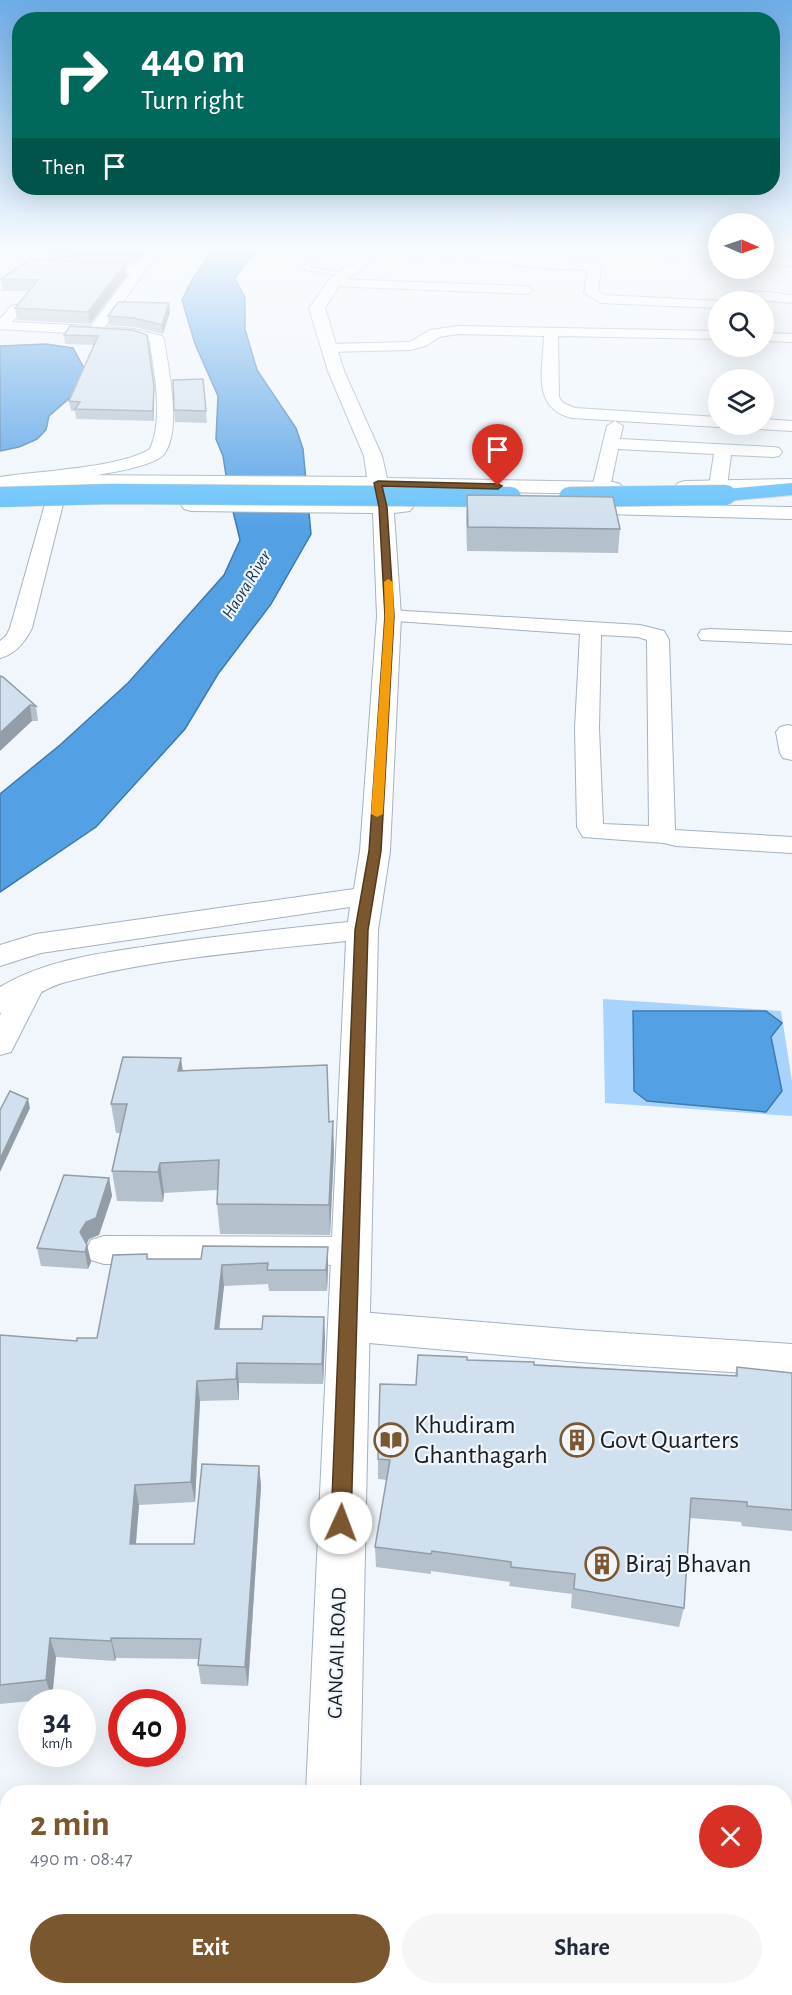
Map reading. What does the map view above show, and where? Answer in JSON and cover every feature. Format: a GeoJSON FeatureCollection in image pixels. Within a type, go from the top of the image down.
{"type":"FeatureCollection","features":[{"type":"Feature","properties":{"kind":"main road"},"geometry":{"type":"LineString","coordinates":[[0,496],[75,494],[502,497],[792,487]]}},
{"type":"Feature","properties":{"kind":"main road"},"geometry":{"type":"LineString","coordinates":[[722,491],[792,496]]}},
{"type":"Feature","properties":{"kind":"street"},"geometry":{"type":"LineString","coordinates":[[0,484],[138,462],[156,454],[160,444],[164,397],[157,342]]}},
{"type":"Feature","properties":{"kind":"street","name":"GANGAIL ROAD"},"geometry":{"type":"LineString","coordinates":[[326,342],[373,456],[380,495],[389,616],[375,851],[364,913],[352,1251],[347,1326],[333,1785]]}},
{"type":"Feature","properties":{"kind":"street"},"geometry":{"type":"LineString","coordinates":[[328,348],[410,346],[422,342]]}},
{"type":"Feature","properties":{"kind":"street"},"geometry":{"type":"LineString","coordinates":[[552,342],[550,388],[553,403],[572,413],[708,422]]}},
{"type":"Feature","properties":{"kind":"street"},"geometry":{"type":"LineString","coordinates":[[601,488],[618,417]]}},
{"type":"Feature","properties":{"kind":"street"},"geometry":{"type":"LineString","coordinates":[[774,425],[792,426]]}},
{"type":"Feature","properties":{"kind":"street"},"geometry":{"type":"LineString","coordinates":[[611,444],[773,452]]}},
{"type":"Feature","properties":{"kind":"street"},"geometry":{"type":"LineString","coordinates":[[0,506],[107,504],[354,506],[380,495],[601,488],[722,491],[723,450]]}},
{"type":"Feature","properties":{"kind":"street"},"geometry":{"type":"LineString","coordinates":[[0,484],[75,481],[349,483],[380,495],[523,508]]}},
{"type":"Feature","properties":{"kind":"street"},"geometry":{"type":"LineString","coordinates":[[0,651],[15,640],[21,628],[54,504]]}},
{"type":"Feature","properties":{"kind":"street"},"geometry":{"type":"LineString","coordinates":[[557,509],[792,513]]}},
{"type":"Feature","properties":{"kind":"street"},"geometry":{"type":"LineString","coordinates":[[389,616],[640,631],[656,636],[658,640],[662,829],[664,835]]}},
{"type":"Feature","properties":{"kind":"street"},"geometry":{"type":"LineString","coordinates":[[591,628],[587,728],[590,827],[592,831],[792,845]]}},
{"type":"Feature","properties":{"kind":"street"},"geometry":{"type":"LineString","coordinates":[[709,635],[792,638]]}},
{"type":"Feature","properties":{"kind":"street"},"geometry":{"type":"LineString","coordinates":[[0,956],[36,944],[364,913]]}},
{"type":"Feature","properties":{"kind":"street"},"geometry":{"type":"LineString","coordinates":[[0,1002],[31,983],[54,974],[364,913]]}},
{"type":"Feature","properties":{"kind":"street"},"geometry":{"type":"LineString","coordinates":[[0,1045],[31,983]]}},
{"type":"Feature","properties":{"kind":"street"},"geometry":{"type":"LineString","coordinates":[[104,1250],[352,1251]]}},
{"type":"Feature","properties":{"kind":"street"},"geometry":{"type":"LineString","coordinates":[[347,1326],[579,1346],[792,1360]]}},
{"type":"Feature","properties":{"kind":"shaded area"},"geometry":{"type":"Polygon","coordinates":[[[603,999],[781,1011],[792,1081],[792,1116],[605,1103],[603,999]]]}},
{"type":"Feature","properties":{"kind":"water","name":"Haora River"},"geometry":{"type":"Polygon","coordinates":[[[194,342],[249,342],[257,370],[296,428],[303,449],[311,534],[271,604],[218,674],[185,729],[96,827],[0,892],[0,794],[60,745],[128,683],[224,575],[240,540],[229,495],[223,456],[216,439],[218,396],[194,342]]]}},
{"type":"Feature","properties":{"kind":"water"},"geometry":{"type":"Polygon","coordinates":[[[46,344],[73,348],[85,370],[81,388],[49,416],[46,430],[37,439],[19,447],[0,451],[0,346],[46,344]]]}},
{"type":"Feature","properties":{"kind":"water"},"geometry":{"type":"Polygon","coordinates":[[[633,1011],[766,1011],[782,1023],[771,1037],[782,1091],[766,1112],[647,1101],[634,1091],[633,1011]]]}},
{"type":"Feature","properties":{"kind":"building"},"geometry":{"type":"Polygon","coordinates":[[[95,342],[148,342],[154,386],[153,411],[75,409],[80,402],[69,401],[95,342]]]}},
{"type":"Feature","properties":{"kind":"building"},"geometry":{"type":"Polygon","coordinates":[[[203,379],[206,411],[174,410],[173,380],[203,379]]]}},
{"type":"Feature","properties":{"kind":"building"},"geometry":{"type":"Polygon","coordinates":[[[467,495],[613,497],[620,529],[468,527],[467,495]]]}},
{"type":"Feature","properties":{"kind":"building"},"geometry":{"type":"Polygon","coordinates":[[[0,676],[36,706],[30,705],[0,733],[0,676]]]}},
{"type":"Feature","properties":{"kind":"building"},"geometry":{"type":"Polygon","coordinates":[[[123,1057],[181,1058],[178,1071],[327,1065],[329,1122],[333,1121],[329,1205],[217,1204],[219,1160],[160,1163],[158,1172],[112,1171],[127,1104],[111,1104],[123,1057]]]}},
{"type":"Feature","properties":{"kind":"building"},"geometry":{"type":"Polygon","coordinates":[[[10,1091],[28,1099],[0,1159],[0,1110],[10,1091]]]}},
{"type":"Feature","properties":{"kind":"building"},"geometry":{"type":"Polygon","coordinates":[[[64,1175],[109,1178],[96,1218],[86,1222],[80,1232],[87,1245],[85,1252],[37,1248],[64,1175]]]}},
{"type":"Feature","properties":{"kind":"building"},"geometry":{"type":"Polygon","coordinates":[[[203,1246],[328,1247],[326,1270],[267,1270],[268,1263],[222,1265],[215,1329],[262,1329],[263,1316],[324,1317],[322,1364],[237,1363],[236,1379],[197,1381],[191,1482],[135,1485],[130,1544],[194,1544],[202,1464],[259,1466],[245,1667],[198,1665],[201,1639],[111,1638],[111,1641],[50,1638],[46,1680],[0,1685],[0,1335],[77,1341],[77,1338],[97,1338],[113,1255],[147,1254],[147,1259],[201,1259],[203,1246]]]}},
{"type":"Feature","properties":{"kind":"building"},"geometry":{"type":"Polygon","coordinates":[[[418,1355],[467,1357],[467,1360],[534,1362],[534,1365],[737,1376],[737,1367],[792,1373],[792,1510],[747,1506],[747,1502],[691,1498],[684,1608],[574,1589],[575,1574],[511,1567],[511,1562],[432,1551],[431,1554],[375,1547],[390,1460],[378,1459],[380,1384],[416,1385],[418,1355]]]}},
{"type":"Feature","properties":{"kind":"slow traffic"},"geometry":{"type":"LineString","coordinates":[[377,814],[389,616],[388,582]]}},
{"type":"Feature","properties":{"kind":"place","name":"Khudiram Ghanthagarh"},"geometry":{"type":"Point","coordinates":[391,1440]}},
{"type":"Feature","properties":{"kind":"place","name":"Govt Quarters"},"geometry":{"type":"Point","coordinates":[577,1440]}},
{"type":"Feature","properties":{"kind":"place","name":"Biraj Bhavan"},"geometry":{"type":"Point","coordinates":[602,1564]}},
{"type":"Feature","properties":{"kind":"route"},"geometry":{"type":"LineString","coordinates":[[341,1523],[362,930],[375,851],[389,616],[388,565],[383,507],[378,483],[498,486]]}}]}
